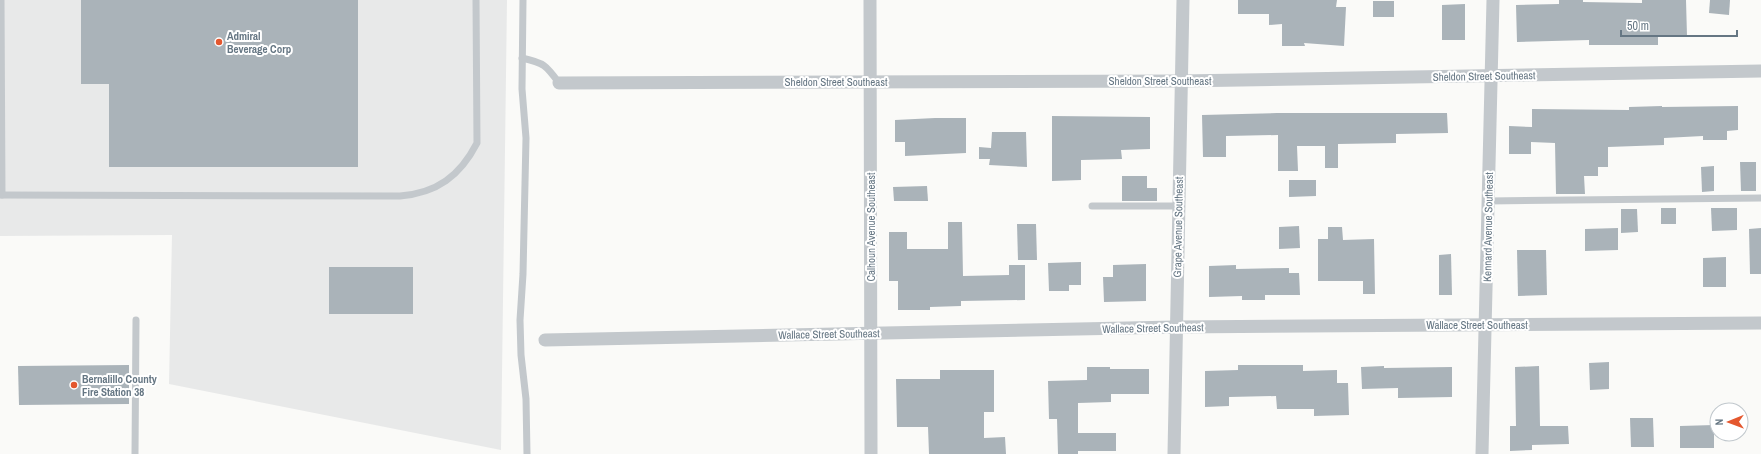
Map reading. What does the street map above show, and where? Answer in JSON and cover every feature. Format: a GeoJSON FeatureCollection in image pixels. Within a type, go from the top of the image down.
{"type":"FeatureCollection","features":[{"type":"Feature","properties":{"kind":"street","name":"Calhoun Avenue Southeast"},"geometry":{"type":"LineString","coordinates":[[870,0],[871,454]]}},
{"type":"Feature","properties":{"kind":"street","name":"Grape Avenue Southeast"},"geometry":{"type":"LineString","coordinates":[[1174,454],[1183,0]]}},
{"type":"Feature","properties":{"kind":"street","name":"Kennard Avenue Southeast"},"geometry":{"type":"LineString","coordinates":[[1482,454],[1493,0]]}},
{"type":"Feature","properties":{"kind":"street","name":"Sheldon Street Southeast"},"geometry":{"type":"LineString","coordinates":[[559,84],[1181,81],[1761,71]]}},
{"type":"Feature","properties":{"kind":"street","name":"Wallace Street Southeast"},"geometry":{"type":"LineString","coordinates":[[545,340],[1176,327],[1761,323]]}},
{"type":"Feature","properties":{"kind":"lane"},"geometry":{"type":"LineString","coordinates":[[2,0],[1,195],[400,196],[415,195],[428,191],[449,180],[469,158],[477,143],[478,107],[476,0]]}},
{"type":"Feature","properties":{"kind":"lane"},"geometry":{"type":"LineString","coordinates":[[523,0],[522,88],[526,138],[523,274],[520,320],[521,355],[526,399],[527,454]]}},
{"type":"Feature","properties":{"kind":"lane"},"geometry":{"type":"LineString","coordinates":[[522,58],[541,62],[550,70],[559,84]]}},
{"type":"Feature","properties":{"kind":"lane"},"geometry":{"type":"LineString","coordinates":[[1488,201],[1761,198]]}},
{"type":"Feature","properties":{"kind":"lane"},"geometry":{"type":"LineString","coordinates":[[1092,206],[1178,206]]}},
{"type":"Feature","properties":{"kind":"lane"},"geometry":{"type":"LineString","coordinates":[[135,454],[136,320]]}},
{"type":"Feature","properties":{"kind":"shaded area"},"geometry":{"type":"Polygon","coordinates":[[[0,0],[507,0],[501,450],[169,384],[172,235],[0,236],[0,0]]]}},
{"type":"Feature","properties":{"kind":"building","name":"Admiral Beverage Corp"},"geometry":{"type":"Polygon","coordinates":[[[81,0],[358,0],[358,167],[109,167],[109,84],[81,84],[81,0]]]}},
{"type":"Feature","properties":{"kind":"building"},"geometry":{"type":"Polygon","coordinates":[[[1238,0],[1337,0],[1336,7],[1346,7],[1344,46],[1304,43],[1305,46],[1282,46],[1282,24],[1269,25],[1269,14],[1238,14],[1238,0]]]}},
{"type":"Feature","properties":{"kind":"building"},"geometry":{"type":"Polygon","coordinates":[[[1559,0],[1642,3],[1642,0],[1686,0],[1687,36],[1658,36],[1658,45],[1589,45],[1589,40],[1517,42],[1516,5],[1559,4],[1559,0]]]}},
{"type":"Feature","properties":{"kind":"building"},"geometry":{"type":"Polygon","coordinates":[[[1710,0],[1730,0],[1729,15],[1709,13],[1710,0]]]}},
{"type":"Feature","properties":{"kind":"building"},"geometry":{"type":"Polygon","coordinates":[[[1373,1],[1394,1],[1394,17],[1373,17],[1373,1]]]}},
{"type":"Feature","properties":{"kind":"building"},"geometry":{"type":"Polygon","coordinates":[[[1465,4],[1465,40],[1442,40],[1442,5],[1465,4]]]}},
{"type":"Feature","properties":{"kind":"building"},"geometry":{"type":"Polygon","coordinates":[[[1738,106],[1738,130],[1727,131],[1727,140],[1703,140],[1703,136],[1664,138],[1664,145],[1608,147],[1608,167],[1598,167],[1598,176],[1584,176],[1585,194],[1556,194],[1555,143],[1531,142],[1531,154],[1509,154],[1509,126],[1532,127],[1532,109],[1629,110],[1629,107],[1738,106]]]}},
{"type":"Feature","properties":{"kind":"building"},"geometry":{"type":"Polygon","coordinates":[[[1277,113],[1447,113],[1448,133],[1396,134],[1396,143],[1338,144],[1338,168],[1325,168],[1325,146],[1297,146],[1298,171],[1278,171],[1278,135],[1226,136],[1226,157],[1203,157],[1202,115],[1277,113]]]}},
{"type":"Feature","properties":{"kind":"building"},"geometry":{"type":"Polygon","coordinates":[[[1052,116],[1150,117],[1150,149],[1121,150],[1122,159],[1081,160],[1081,180],[1052,181],[1052,116]]]}},
{"type":"Feature","properties":{"kind":"building"},"geometry":{"type":"Polygon","coordinates":[[[966,118],[966,153],[905,156],[905,142],[895,142],[895,120],[966,118]]]}},
{"type":"Feature","properties":{"kind":"building"},"geometry":{"type":"Polygon","coordinates":[[[992,132],[1026,132],[1027,167],[989,165],[990,159],[979,159],[979,147],[991,148],[992,132]]]}},
{"type":"Feature","properties":{"kind":"building"},"geometry":{"type":"Polygon","coordinates":[[[1740,162],[1756,162],[1756,191],[1741,191],[1740,162]]]}},
{"type":"Feature","properties":{"kind":"building"},"geometry":{"type":"Polygon","coordinates":[[[1714,166],[1714,191],[1702,192],[1701,167],[1714,166]]]}},
{"type":"Feature","properties":{"kind":"building"},"geometry":{"type":"Polygon","coordinates":[[[1122,176],[1147,176],[1147,188],[1157,188],[1157,201],[1122,201],[1122,176]]]}},
{"type":"Feature","properties":{"kind":"building"},"geometry":{"type":"Polygon","coordinates":[[[1289,180],[1316,180],[1316,196],[1289,197],[1289,180]]]}},
{"type":"Feature","properties":{"kind":"building"},"geometry":{"type":"Polygon","coordinates":[[[927,186],[928,201],[894,201],[893,187],[927,186]]]}},
{"type":"Feature","properties":{"kind":"building"},"geometry":{"type":"Polygon","coordinates":[[[1661,208],[1676,208],[1676,224],[1661,224],[1661,208]]]}},
{"type":"Feature","properties":{"kind":"building"},"geometry":{"type":"Polygon","coordinates":[[[1711,208],[1737,208],[1737,230],[1712,231],[1711,208]]]}},
{"type":"Feature","properties":{"kind":"building"},"geometry":{"type":"Polygon","coordinates":[[[1621,209],[1637,209],[1638,232],[1621,233],[1621,209]]]}},
{"type":"Feature","properties":{"kind":"building"},"geometry":{"type":"Polygon","coordinates":[[[948,222],[962,222],[963,276],[1009,275],[1009,265],[1025,265],[1025,300],[961,301],[961,306],[930,307],[930,310],[898,310],[898,281],[889,281],[889,232],[907,232],[907,249],[948,249],[948,222]]]}},
{"type":"Feature","properties":{"kind":"building"},"geometry":{"type":"Polygon","coordinates":[[[1017,224],[1036,224],[1037,260],[1018,260],[1017,224]]]}},
{"type":"Feature","properties":{"kind":"building"},"geometry":{"type":"Polygon","coordinates":[[[1299,226],[1300,248],[1279,249],[1279,227],[1299,226]]]}},
{"type":"Feature","properties":{"kind":"building"},"geometry":{"type":"Polygon","coordinates":[[[1328,227],[1342,227],[1343,240],[1374,239],[1375,294],[1363,294],[1363,281],[1318,281],[1318,239],[1328,239],[1328,227]]]}},
{"type":"Feature","properties":{"kind":"building"},"geometry":{"type":"Polygon","coordinates":[[[1618,228],[1618,250],[1585,251],[1585,229],[1618,228]]]}},
{"type":"Feature","properties":{"kind":"building"},"geometry":{"type":"Polygon","coordinates":[[[1761,228],[1761,274],[1750,274],[1749,229],[1761,228]]]}},
{"type":"Feature","properties":{"kind":"building"},"geometry":{"type":"Polygon","coordinates":[[[1517,250],[1546,250],[1547,295],[1518,296],[1517,250]]]}},
{"type":"Feature","properties":{"kind":"building"},"geometry":{"type":"Polygon","coordinates":[[[1451,254],[1452,295],[1439,295],[1439,255],[1451,254]]]}},
{"type":"Feature","properties":{"kind":"building"},"geometry":{"type":"Polygon","coordinates":[[[1726,257],[1726,287],[1703,287],[1703,258],[1726,257]]]}},
{"type":"Feature","properties":{"kind":"building"},"geometry":{"type":"Polygon","coordinates":[[[1081,262],[1081,285],[1069,285],[1069,291],[1049,291],[1048,263],[1081,262]]]}},
{"type":"Feature","properties":{"kind":"building"},"geometry":{"type":"Polygon","coordinates":[[[1146,264],[1146,301],[1104,302],[1103,277],[1113,277],[1113,265],[1146,264]]]}},
{"type":"Feature","properties":{"kind":"building"},"geometry":{"type":"Polygon","coordinates":[[[1236,265],[1236,269],[1289,268],[1289,273],[1299,273],[1300,295],[1265,295],[1265,300],[1242,300],[1242,296],[1209,297],[1209,266],[1236,265]]]}},
{"type":"Feature","properties":{"kind":"building"},"geometry":{"type":"Polygon","coordinates":[[[329,267],[413,267],[413,314],[329,314],[329,267]]]}},
{"type":"Feature","properties":{"kind":"building"},"geometry":{"type":"Polygon","coordinates":[[[1609,362],[1609,389],[1590,390],[1589,363],[1609,362]]]}},
{"type":"Feature","properties":{"kind":"building","name":"Bernalillo County Fire Station 38"},"geometry":{"type":"Polygon","coordinates":[[[129,365],[129,404],[19,405],[18,366],[129,365]]]}},
{"type":"Feature","properties":{"kind":"building"},"geometry":{"type":"Polygon","coordinates":[[[1238,365],[1303,365],[1303,371],[1337,370],[1337,383],[1348,383],[1349,415],[1314,416],[1314,409],[1277,409],[1276,396],[1229,397],[1229,406],[1205,407],[1205,371],[1238,370],[1238,365]]]}},
{"type":"Feature","properties":{"kind":"building"},"geometry":{"type":"Polygon","coordinates":[[[1384,366],[1384,368],[1452,367],[1452,397],[1398,398],[1398,388],[1362,389],[1361,367],[1384,366]]]}},
{"type":"Feature","properties":{"kind":"building"},"geometry":{"type":"Polygon","coordinates":[[[1539,366],[1540,426],[1568,426],[1569,444],[1532,445],[1532,450],[1510,451],[1510,426],[1516,426],[1515,367],[1539,366]]]}},
{"type":"Feature","properties":{"kind":"building"},"geometry":{"type":"Polygon","coordinates":[[[1087,367],[1110,367],[1110,369],[1149,369],[1149,394],[1111,394],[1111,402],[1078,403],[1078,433],[1116,433],[1116,451],[1078,451],[1078,454],[1058,454],[1057,419],[1049,419],[1048,381],[1087,380],[1087,367]]]}},
{"type":"Feature","properties":{"kind":"building"},"geometry":{"type":"Polygon","coordinates":[[[940,370],[994,370],[994,412],[984,412],[984,438],[1005,437],[1006,454],[929,454],[928,427],[897,427],[896,379],[940,379],[940,370]]]}},
{"type":"Feature","properties":{"kind":"building"},"geometry":{"type":"Polygon","coordinates":[[[1630,418],[1653,418],[1654,447],[1631,447],[1630,418]]]}},
{"type":"Feature","properties":{"kind":"building"},"geometry":{"type":"Polygon","coordinates":[[[1709,425],[1709,442],[1714,442],[1714,448],[1680,448],[1680,426],[1709,425]]]}},
{"type":"Feature","properties":{"kind":"place","name":"Admiral Beverage Corp"},"geometry":{"type":"Point","coordinates":[219,42]}},
{"type":"Feature","properties":{"kind":"place","name":"Bernalillo County Fire Station 38"},"geometry":{"type":"Point","coordinates":[74,385]}}]}
